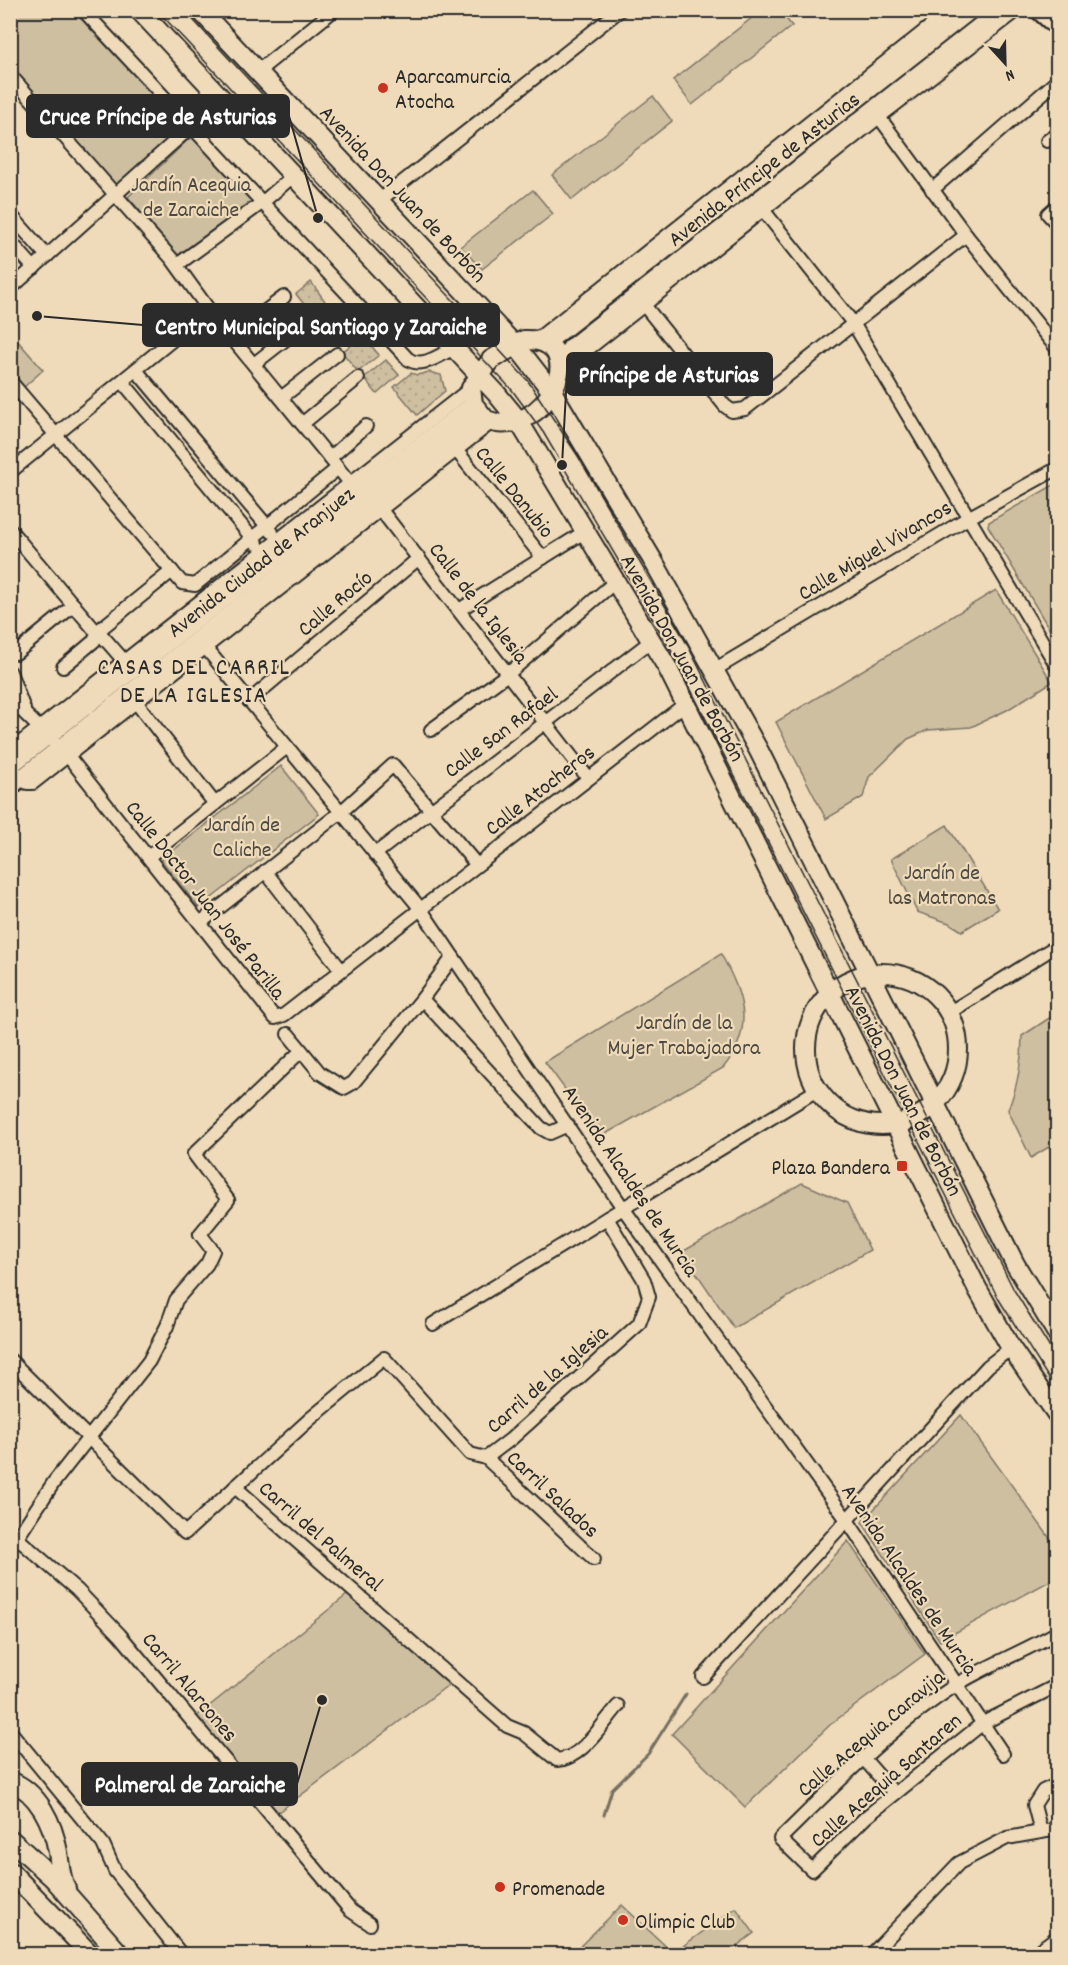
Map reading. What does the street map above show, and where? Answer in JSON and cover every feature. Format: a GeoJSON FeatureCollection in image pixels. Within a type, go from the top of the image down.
{"type":"FeatureCollection","features":[{"type":"Feature","properties":{"kind":"main road","name":"Avenida Don Juan de Borbón"},"geometry":{"type":"LineString","coordinates":[[139,10],[454,348],[479,401],[518,420],[651,641],[685,704],[977,1288],[1011,1348],[1058,1416]]}},
{"type":"Feature","properties":{"kind":"main road","name":"Avenida Don Juan de Borbón"},"geometry":{"type":"LineString","coordinates":[[200,10],[513,344],[553,393],[655,564],[759,751],[1015,1264],[1052,1316],[1058,1335]]}},
{"type":"Feature","properties":{"kind":"main road","name":"Avenida Príncipe de Asturias"},"geometry":{"type":"LineString","coordinates":[[541,342],[971,10]]}},
{"type":"Feature","properties":{"kind":"main road","name":"Avenida Príncipe de Asturias"},"geometry":{"type":"LineString","coordinates":[[560,366],[571,347],[1000,10]]}},
{"type":"Feature","properties":{"kind":"main road"},"geometry":{"type":"LineString","coordinates":[[524,340],[541,342],[553,350],[560,366],[560,376],[553,393],[537,409],[511,423],[479,401],[491,360],[513,344],[524,340]]}},
{"type":"Feature","properties":{"kind":"main road","name":"Avenida Ciudad de Aranjuez"},"geometry":{"type":"LineString","coordinates":[[13,772],[53,743],[479,401]]}},
{"type":"Feature","properties":{"kind":"main road"},"geometry":{"type":"LineString","coordinates":[[870,973],[907,976],[932,990],[950,1012],[957,1036],[957,1061],[950,1084],[934,1104],[916,1117],[896,1124],[873,1125],[851,1119],[832,1107],[817,1089],[807,1065],[806,1039],[813,1014],[829,993],[848,980],[870,973]]}},
{"type":"Feature","properties":{"kind":"main road"},"geometry":{"type":"LineString","coordinates":[[10,1781],[33,1797],[46,1816],[55,1839],[61,1878],[70,1896]]}},
{"type":"Feature","properties":{"kind":"main road"},"geometry":{"type":"LineString","coordinates":[[10,1839],[70,1896],[120,1954]]}},
{"type":"Feature","properties":{"kind":"main road"},"geometry":{"type":"LineString","coordinates":[[10,1871],[90,1954]]}},
{"type":"Feature","properties":{"kind":"main road"},"geometry":{"type":"LineString","coordinates":[[1039,1954],[1058,1940]]}},
{"type":"Feature","properties":{"kind":"street"},"geometry":{"type":"LineString","coordinates":[[83,10],[408,359],[417,364],[454,348]]}},
{"type":"Feature","properties":{"kind":"street"},"geometry":{"type":"LineString","coordinates":[[257,72],[334,10]]}},
{"type":"Feature","properties":{"kind":"street"},"geometry":{"type":"LineString","coordinates":[[380,200],[620,10]]}},
{"type":"Feature","properties":{"kind":"street"},"geometry":{"type":"LineString","coordinates":[[541,342],[951,10]]}},
{"type":"Feature","properties":{"kind":"street"},"geometry":{"type":"LineString","coordinates":[[560,366],[578,357],[765,211],[879,117],[1018,10]]}},
{"type":"Feature","properties":{"kind":"street"},"geometry":{"type":"LineString","coordinates":[[10,75],[177,265],[209,310],[351,484]]}},
{"type":"Feature","properties":{"kind":"street"},"geometry":{"type":"LineString","coordinates":[[932,190],[1058,80]]}},
{"type":"Feature","properties":{"kind":"street"},"geometry":{"type":"LineString","coordinates":[[10,289],[222,99]]}},
{"type":"Feature","properties":{"kind":"street"},"geometry":{"type":"LineString","coordinates":[[879,117],[966,235],[1058,350]]}},
{"type":"Feature","properties":{"kind":"street"},"geometry":{"type":"LineString","coordinates":[[177,265],[293,176]]}},
{"type":"Feature","properties":{"kind":"street"},"geometry":{"type":"LineString","coordinates":[[1058,205],[1048,214],[1058,225]]}},
{"type":"Feature","properties":{"kind":"street"},"geometry":{"type":"LineString","coordinates":[[765,211],[853,323],[1058,668]]}},
{"type":"Feature","properties":{"kind":"street"},"geometry":{"type":"LineString","coordinates":[[10,214],[47,256]]}},
{"type":"Feature","properties":{"kind":"street"},"geometry":{"type":"LineString","coordinates":[[644,305],[725,406],[732,411],[745,409],[966,235]]}},
{"type":"Feature","properties":{"kind":"street"},"geometry":{"type":"LineString","coordinates":[[10,241],[34,268]]}},
{"type":"Feature","properties":{"kind":"street"},"geometry":{"type":"LineString","coordinates":[[231,337],[284,297]]}},
{"type":"Feature","properties":{"kind":"street"},"geometry":{"type":"LineString","coordinates":[[10,472],[209,310]]}},
{"type":"Feature","properties":{"kind":"street"},"geometry":{"type":"LineString","coordinates":[[254,364],[309,321]]}},
{"type":"Feature","properties":{"kind":"street"},"geometry":{"type":"LineString","coordinates":[[281,398],[337,354]]}},
{"type":"Feature","properties":{"kind":"street"},"geometry":{"type":"LineString","coordinates":[[136,370],[267,527],[273,533],[284,536]]}},
{"type":"Feature","properties":{"kind":"street"},"geometry":{"type":"LineString","coordinates":[[302,424],[357,378]]}},
{"type":"Feature","properties":{"kind":"street"},"geometry":{"type":"LineString","coordinates":[[122,381],[253,538],[258,546],[259,556]]}},
{"type":"Feature","properties":{"kind":"street"},"geometry":{"type":"LineString","coordinates":[[12,386],[57,434],[183,583],[195,585],[338,468]]}},
{"type":"Feature","properties":{"kind":"street"},"geometry":{"type":"LineString","coordinates":[[10,751],[53,743],[136,702],[456,450],[479,401]]}},
{"type":"Feature","properties":{"kind":"street"},"geometry":{"type":"LineString","coordinates":[[13,772],[27,783],[33,783],[53,743],[125,662],[351,484],[479,401]]}},
{"type":"Feature","properties":{"kind":"street"},"geometry":{"type":"LineString","coordinates":[[330,458],[366,426]]}},
{"type":"Feature","properties":{"kind":"street","name":"Calle Danubio"},"geometry":{"type":"LineString","coordinates":[[456,450],[543,558]]}},
{"type":"Feature","properties":{"kind":"street","name":"Calle Miguel Vivancos"},"geometry":{"type":"LineString","coordinates":[[714,670],[968,518],[1058,468]]}},
{"type":"Feature","properties":{"kind":"street","name":"Calle de la Iglesia"},"geometry":{"type":"LineString","coordinates":[[381,510],[588,778]]}},
{"type":"Feature","properties":{"kind":"street"},"geometry":{"type":"LineString","coordinates":[[10,530],[125,662]]}},
{"type":"Feature","properties":{"kind":"street"},"geometry":{"type":"LineString","coordinates":[[459,610],[586,531]]}},
{"type":"Feature","properties":{"kind":"street","name":"Calle Rocío"},"geometry":{"type":"LineString","coordinates":[[249,701],[419,558]]}},
{"type":"Feature","properties":{"kind":"street"},"geometry":{"type":"LineString","coordinates":[[63,667],[94,641],[98,631],[172,571]]}},
{"type":"Feature","properties":{"kind":"street"},"geometry":{"type":"LineString","coordinates":[[431,730],[509,674],[616,580]]}},
{"type":"Feature","properties":{"kind":"street"},"geometry":{"type":"LineString","coordinates":[[16,653],[74,605]]}},
{"type":"Feature","properties":{"kind":"street","name":"Calle San Rafael"},"geometry":{"type":"LineString","coordinates":[[375,854],[651,641]]}},
{"type":"Feature","properties":{"kind":"street","name":"Avenida Alcaldes de Murcia"},"geometry":{"type":"LineString","coordinates":[[205,647],[420,908],[623,1208],[847,1520],[1003,1754]]}},
{"type":"Feature","properties":{"kind":"street"},"geometry":{"type":"LineString","coordinates":[[10,672],[26,713]]}},
{"type":"Feature","properties":{"kind":"street"},"geometry":{"type":"LineString","coordinates":[[10,699],[26,713]]}},
{"type":"Feature","properties":{"kind":"street"},"geometry":{"type":"LineString","coordinates":[[136,702],[215,804]]}},
{"type":"Feature","properties":{"kind":"street","name":"Calle Atocheros"},"geometry":{"type":"LineString","coordinates":[[420,908],[685,704]]}},
{"type":"Feature","properties":{"kind":"street","name":"Calle Doctor Juan José Parilla"},"geometry":{"type":"LineString","coordinates":[[26,713],[148,857],[275,1018],[284,1016],[420,908]]}},
{"type":"Feature","properties":{"kind":"street"},"geometry":{"type":"LineString","coordinates":[[148,857],[287,747]]}},
{"type":"Feature","properties":{"kind":"street"},"geometry":{"type":"LineString","coordinates":[[200,923],[341,812],[393,765],[476,864]]}},
{"type":"Feature","properties":{"kind":"street"},"geometry":{"type":"LineString","coordinates":[[265,871],[341,970]]}},
{"type":"Feature","properties":{"kind":"street"},"geometry":{"type":"LineString","coordinates":[[950,1012],[1058,945]]}},
{"type":"Feature","properties":{"kind":"street"},"geometry":{"type":"LineString","coordinates":[[288,1034],[320,1073],[344,1088],[353,1083],[422,999],[453,957]]}},
{"type":"Feature","properties":{"kind":"street"},"geometry":{"type":"LineString","coordinates":[[422,999],[541,1128],[550,1133],[568,1125]]}},
{"type":"Feature","properties":{"kind":"street","name":"Carril Alarcones"},"geometry":{"type":"LineString","coordinates":[[301,1050],[194,1154],[228,1200],[200,1234],[213,1251],[207,1264],[176,1300],[167,1326],[149,1361],[54,1482],[14,1540],[76,1590],[120,1635],[351,1911],[370,1924]]}},
{"type":"Feature","properties":{"kind":"street"},"geometry":{"type":"LineString","coordinates":[[433,1324],[817,1089]]}},
{"type":"Feature","properties":{"kind":"street","name":"Carril de la Iglesia"},"geometry":{"type":"LineString","coordinates":[[235,1487],[310,1419],[384,1358],[470,1454],[486,1458],[639,1324],[649,1297],[644,1280],[607,1218]]}},
{"type":"Feature","properties":{"kind":"street"},"geometry":{"type":"LineString","coordinates":[[703,1677],[988,1366],[1011,1348]]}},
{"type":"Feature","properties":{"kind":"street","name":"Carril del Palmeral"},"geometry":{"type":"LineString","coordinates":[[10,1360],[185,1533],[235,1487],[507,1726],[524,1733],[557,1760],[567,1759],[586,1743],[618,1706]]}},
{"type":"Feature","properties":{"kind":"street","name":"Carril Salados"},"geometry":{"type":"LineString","coordinates":[[486,1458],[594,1559]]}},
{"type":"Feature","properties":{"kind":"street","name":"Calle Acequia Caravija"},"geometry":{"type":"LineString","coordinates":[[780,1839],[864,1759],[957,1684],[1058,1632]]}},
{"type":"Feature","properties":{"kind":"street","name":"Calle Acequia Santaren"},"geometry":{"type":"LineString","coordinates":[[780,1839],[812,1870],[894,1793],[983,1723],[1058,1685]]}},
{"type":"Feature","properties":{"kind":"street"},"geometry":{"type":"LineString","coordinates":[[10,1731],[103,1844],[115,1871],[181,1954]]}},
{"type":"Feature","properties":{"kind":"street"},"geometry":{"type":"LineString","coordinates":[[864,1759],[894,1793]]}},
{"type":"Feature","properties":{"kind":"street"},"geometry":{"type":"LineString","coordinates":[[1041,1832],[1034,1805],[1043,1791],[1058,1784]]}},
{"type":"Feature","properties":{"kind":"street"},"geometry":{"type":"LineString","coordinates":[[872,1954],[959,1863],[1007,1838],[1058,1829]]}},
{"type":"Feature","properties":{"kind":"green space"},"geometry":{"type":"Polygon","coordinates":[[[762,10],[780,11],[792,26],[692,105],[673,80],[762,10]]]}},
{"type":"Feature","properties":{"kind":"green space"},"geometry":{"type":"Polygon","coordinates":[[[10,11],[74,11],[183,127],[116,188],[11,65],[10,11]]]}},
{"type":"Feature","properties":{"kind":"green space"},"geometry":{"type":"Polygon","coordinates":[[[653,96],[672,121],[572,200],[552,175],[653,96]]]}},
{"type":"Feature","properties":{"kind":"green space","name":"Jardín Acequia de Zaraiche"},"geometry":{"type":"Polygon","coordinates":[[[192,136],[254,201],[178,255],[128,197],[192,136]]]}},
{"type":"Feature","properties":{"kind":"green space"},"geometry":{"type":"Polygon","coordinates":[[[533,190],[553,214],[482,269],[460,247],[533,190]]]}},
{"type":"Feature","properties":{"kind":"green space"},"geometry":{"type":"Polygon","coordinates":[[[311,282],[325,301],[310,312],[296,294],[311,282]]]}},
{"type":"Feature","properties":{"kind":"green space"},"geometry":{"type":"Polygon","coordinates":[[[335,305],[356,331],[338,347],[316,321],[335,305]]]}},
{"type":"Feature","properties":{"kind":"green space"},"geometry":{"type":"Polygon","coordinates":[[[10,332],[43,370],[24,387],[11,370],[10,332]]]}},
{"type":"Feature","properties":{"kind":"green space"},"geometry":{"type":"Polygon","coordinates":[[[363,336],[379,355],[358,372],[342,352],[363,336]]]}},
{"type":"Feature","properties":{"kind":"green space"},"geometry":{"type":"Polygon","coordinates":[[[386,360],[399,375],[377,394],[364,378],[386,360]]]}},
{"type":"Feature","properties":{"kind":"green space"},"geometry":{"type":"Polygon","coordinates":[[[429,372],[441,375],[445,391],[417,415],[394,387],[411,373],[417,375],[429,372]]]}},
{"type":"Feature","properties":{"kind":"green space"},"geometry":{"type":"Polygon","coordinates":[[[1057,483],[1057,642],[988,526],[989,522],[1057,483]]]}},
{"type":"Feature","properties":{"kind":"green space"},"geometry":{"type":"Polygon","coordinates":[[[996,590],[1052,682],[1007,710],[971,727],[928,730],[908,739],[869,777],[863,797],[826,819],[776,722],[996,590]]]}},
{"type":"Feature","properties":{"kind":"green space","name":"Jardín de Caliche"},"geometry":{"type":"Polygon","coordinates":[[[281,766],[319,814],[199,908],[161,860],[281,766]]]}},
{"type":"Feature","properties":{"kind":"green space","name":"Jardín de las Matronas"},"geometry":{"type":"Polygon","coordinates":[[[947,825],[998,909],[962,931],[949,923],[917,912],[891,859],[947,825]]]}},
{"type":"Feature","properties":{"kind":"green space","name":"Jardín de la Mujer Trabajadora"},"geometry":{"type":"Polygon","coordinates":[[[721,954],[735,983],[743,1011],[740,1039],[733,1053],[723,1068],[600,1137],[545,1062],[721,954]]]}},
{"type":"Feature","properties":{"kind":"green space"},"geometry":{"type":"Polygon","coordinates":[[[1057,1013],[1057,1142],[1031,1158],[1008,1110],[1019,1074],[1022,1036],[1057,1013]]]}},
{"type":"Feature","properties":{"kind":"green space"},"geometry":{"type":"Polygon","coordinates":[[[802,1183],[847,1203],[870,1250],[734,1328],[682,1252],[802,1183]]]}},
{"type":"Feature","properties":{"kind":"green space"},"geometry":{"type":"Polygon","coordinates":[[[961,1415],[1057,1548],[1057,1577],[940,1641],[862,1522],[961,1415]]]}},
{"type":"Feature","properties":{"kind":"green space"},"geometry":{"type":"Polygon","coordinates":[[[848,1541],[925,1654],[832,1723],[745,1807],[672,1734],[848,1541]]]}},
{"type":"Feature","properties":{"kind":"green space"},"geometry":{"type":"Polygon","coordinates":[[[353,1590],[455,1680],[273,1816],[192,1720],[353,1590]]]}},
{"type":"Feature","properties":{"kind":"green space","name":"Olimpic Club"},"geometry":{"type":"Polygon","coordinates":[[[622,1905],[673,1953],[736,1908],[754,1933],[726,1954],[572,1954],[622,1905]]]}},
{"type":"Feature","properties":{"kind":"waterway"},"geometry":{"type":"LineString","coordinates":[[604,1815],[612,1789],[648,1754],[686,1694]]}},
{"type":"Feature","properties":{"kind":"tram line"},"geometry":{"type":"LineString","coordinates":[[157,10],[512,390],[543,432],[672,652],[998,1298],[1058,1393]]}},
{"type":"Feature","properties":{"kind":"tram line"},"geometry":{"type":"LineString","coordinates":[[184,10],[528,381],[578,456],[686,642],[1014,1290],[1058,1361]]}},
{"type":"Feature","properties":{"kind":"place","name":"Aparcamurcia Atocha"},"geometry":{"type":"Point","coordinates":[383,88]}},
{"type":"Feature","properties":{"kind":"place","name":"Cruce Príncipe de Asturias"},"geometry":{"type":"Point","coordinates":[318,218]}},
{"type":"Feature","properties":{"kind":"place","name":"Centro Municipal Santiago y Zaraiche"},"geometry":{"type":"Point","coordinates":[37,316]}},
{"type":"Feature","properties":{"kind":"place","name":"Príncipe de Asturias"},"geometry":{"type":"Point","coordinates":[562,465]}},
{"type":"Feature","properties":{"kind":"place","name":"Plaza Bandera"},"geometry":{"type":"Point","coordinates":[902,1166]}},
{"type":"Feature","properties":{"kind":"place","name":"Palmeral de Zaraiche"},"geometry":{"type":"Point","coordinates":[322,1700]}},
{"type":"Feature","properties":{"kind":"place","name":"Promenade"},"geometry":{"type":"Point","coordinates":[500,1887]}},
{"type":"Feature","properties":{"kind":"place","name":"Olimpic Club"},"geometry":{"type":"Point","coordinates":[623,1920]}},
{"type":"Feature","properties":{"kind":"district","name":"CASAS DEL CARRIL DE LA IGLESIA"},"geometry":{"type":"Point","coordinates":[194,680]}}]}
